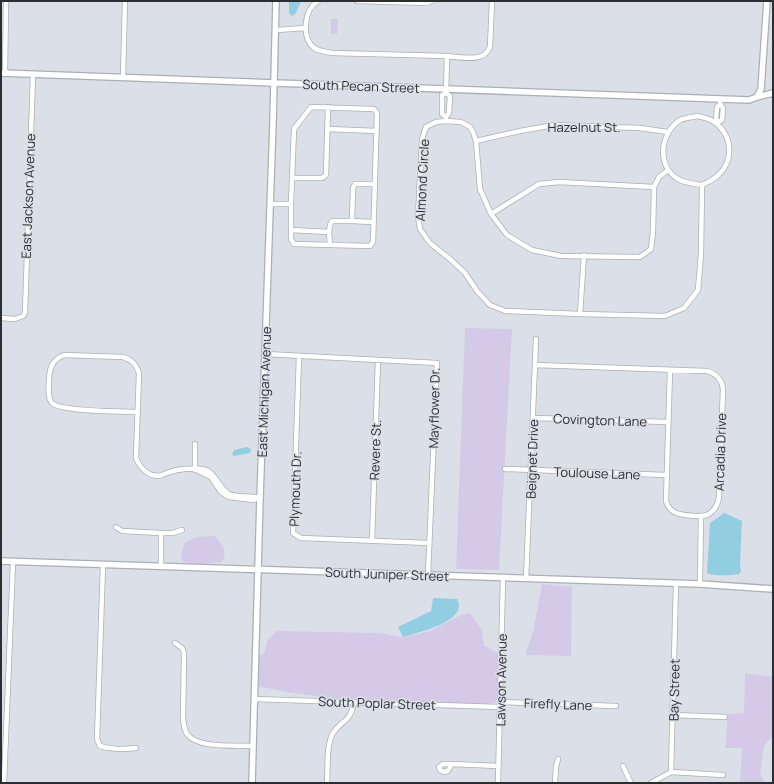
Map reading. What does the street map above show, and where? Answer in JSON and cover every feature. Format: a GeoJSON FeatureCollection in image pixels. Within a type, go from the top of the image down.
{"type":"FeatureCollection","features":[{"type":"Feature","properties":{"kind":"street"},"geometry":{"type":"LineString","coordinates":[[3,73],[6,1]]}},
{"type":"Feature","properties":{"kind":"street"},"geometry":{"type":"LineString","coordinates":[[123,78],[125,1]]}},
{"type":"Feature","properties":{"kind":"street","name":"East Michigan Avenue"},"geometry":{"type":"LineString","coordinates":[[252,783],[257,570],[276,1]]}},
{"type":"Feature","properties":{"kind":"street"},"geometry":{"type":"LineString","coordinates":[[318,1],[314,3],[309,10],[306,33],[310,43],[315,48],[322,51],[332,53],[472,57],[482,56],[487,53],[490,46],[492,1]]}},
{"type":"Feature","properties":{"kind":"street"},"geometry":{"type":"LineString","coordinates":[[357,1],[426,3],[432,1]]}},
{"type":"Feature","properties":{"kind":"street"},"geometry":{"type":"LineString","coordinates":[[757,97],[761,89],[767,1]]}},
{"type":"Feature","properties":{"kind":"street"},"geometry":{"type":"LineString","coordinates":[[276,30],[306,28]]}},
{"type":"Feature","properties":{"kind":"street"},"geometry":{"type":"LineString","coordinates":[[446,119],[442,114],[442,95],[446,91],[447,56]]}},
{"type":"Feature","properties":{"kind":"street","name":"South Pecan Street"},"geometry":{"type":"LineString","coordinates":[[3,73],[720,102],[750,100],[757,97]]}},
{"type":"Feature","properties":{"kind":"street","name":"East Jackson Avenue"},"geometry":{"type":"LineString","coordinates":[[1,318],[15,318],[23,316],[25,312],[32,75]]}},
{"type":"Feature","properties":{"kind":"street"},"geometry":{"type":"LineString","coordinates":[[757,97],[773,93]]}},
{"type":"Feature","properties":{"kind":"street"},"geometry":{"type":"LineString","coordinates":[[718,123],[698,116],[681,120],[668,132],[664,142],[663,155],[668,170],[678,178],[702,185],[718,176],[729,160],[729,145],[726,134],[716,120],[717,108],[720,102]]}},
{"type":"Feature","properties":{"kind":"street"},"geometry":{"type":"LineString","coordinates":[[311,107],[328,107],[374,109],[377,113],[373,242],[370,246],[294,244],[291,239],[294,129],[311,107]]}},
{"type":"Feature","properties":{"kind":"street"},"geometry":{"type":"LineString","coordinates":[[292,178],[322,178],[326,175],[328,107]]}},
{"type":"Feature","properties":{"kind":"street","name":"Almond Circle"},"geometry":{"type":"LineString","coordinates":[[476,140],[470,127],[461,122],[446,119],[426,127],[422,139],[418,216],[420,229],[430,244],[450,258],[465,273],[477,291],[490,305],[505,311],[665,316],[684,308],[698,290],[701,254],[702,185]]}},
{"type":"Feature","properties":{"kind":"street","name":"Hazelnut St."},"geometry":{"type":"LineString","coordinates":[[476,140],[520,130],[554,125],[640,128],[668,132]]}},
{"type":"Feature","properties":{"kind":"street"},"geometry":{"type":"LineString","coordinates":[[327,129],[377,131]]}},
{"type":"Feature","properties":{"kind":"street"},"geometry":{"type":"LineString","coordinates":[[476,140],[480,189],[491,214],[507,235],[532,250],[561,256],[640,257],[651,249],[654,187],[659,177],[668,170]]}},
{"type":"Feature","properties":{"kind":"street"},"geometry":{"type":"LineString","coordinates":[[491,214],[539,184],[559,182],[654,187]]}},
{"type":"Feature","properties":{"kind":"street"},"geometry":{"type":"LineString","coordinates":[[352,221],[353,188],[355,184],[375,184]]}},
{"type":"Feature","properties":{"kind":"street"},"geometry":{"type":"LineString","coordinates":[[270,204],[291,204]]}},
{"type":"Feature","properties":{"kind":"street"},"geometry":{"type":"LineString","coordinates":[[330,245],[329,232],[332,221],[374,222]]}},
{"type":"Feature","properties":{"kind":"street"},"geometry":{"type":"LineString","coordinates":[[291,230],[329,232]]}},
{"type":"Feature","properties":{"kind":"street"},"geometry":{"type":"LineString","coordinates":[[580,314],[584,256]]}},
{"type":"Feature","properties":{"kind":"street","name":"Beignet Drive"},"geometry":{"type":"LineString","coordinates":[[526,579],[536,339]]}},
{"type":"Feature","properties":{"kind":"street","name":"Mayflower Dr."},"geometry":{"type":"LineString","coordinates":[[265,354],[437,363],[428,575]]}},
{"type":"Feature","properties":{"kind":"street"},"geometry":{"type":"LineString","coordinates":[[137,412],[64,409],[53,404],[50,400],[49,394],[50,371],[52,363],[57,358],[64,355],[123,357],[130,359],[134,363],[139,373],[136,458],[140,466],[146,472],[161,476],[178,470],[203,469],[212,474],[222,488],[230,494],[234,496],[254,496],[260,498]]}},
{"type":"Feature","properties":{"kind":"street","name":"Plymouth Dr."},"geometry":{"type":"LineString","coordinates":[[299,356],[293,533],[301,538],[430,543]]}},
{"type":"Feature","properties":{"kind":"street","name":"Revere St."},"geometry":{"type":"LineString","coordinates":[[372,541],[378,360]]}},
{"type":"Feature","properties":{"kind":"street","name":"Arcadia Drive"},"geometry":{"type":"LineString","coordinates":[[535,365],[707,371],[717,376],[722,384],[719,497],[715,508],[706,515],[701,516]]}},
{"type":"Feature","properties":{"kind":"street"},"geometry":{"type":"LineString","coordinates":[[670,370],[665,497],[667,505],[674,512],[683,515],[701,516],[700,584]]}},
{"type":"Feature","properties":{"kind":"street","name":"Covington Lane"},"geometry":{"type":"LineString","coordinates":[[533,418],[668,422]]}},
{"type":"Feature","properties":{"kind":"street"},"geometry":{"type":"LineString","coordinates":[[195,444],[195,470]]}},
{"type":"Feature","properties":{"kind":"street","name":"Toulouse Lane"},"geometry":{"type":"LineString","coordinates":[[505,469],[666,476]]}},
{"type":"Feature","properties":{"kind":"street"},"geometry":{"type":"LineString","coordinates":[[116,527],[122,531],[161,533],[173,533],[182,530]]}},
{"type":"Feature","properties":{"kind":"street"},"geometry":{"type":"LineString","coordinates":[[161,533],[161,567]]}},
{"type":"Feature","properties":{"kind":"street","name":"South Juniper Street"},"geometry":{"type":"LineString","coordinates":[[1,561],[700,584],[773,589]]}},
{"type":"Feature","properties":{"kind":"street"},"geometry":{"type":"LineString","coordinates":[[4,783],[13,562]]}},
{"type":"Feature","properties":{"kind":"street"},"geometry":{"type":"LineString","coordinates":[[103,565],[97,739],[100,746],[111,749],[136,748]]}},
{"type":"Feature","properties":{"kind":"street","name":"Lawson Avenue"},"geometry":{"type":"LineString","coordinates":[[498,783],[503,578]]}},
{"type":"Feature","properties":{"kind":"street","name":"Bay Street"},"geometry":{"type":"LineString","coordinates":[[672,772],[676,584]]}},
{"type":"Feature","properties":{"kind":"street"},"geometry":{"type":"LineString","coordinates":[[175,643],[182,648],[184,652],[183,719],[184,729],[188,735],[192,739],[211,744],[253,746]]}},
{"type":"Feature","properties":{"kind":"street","name":"South Poplar Street"},"geometry":{"type":"LineString","coordinates":[[254,699],[500,705]]}},
{"type":"Feature","properties":{"kind":"street"},"geometry":{"type":"LineString","coordinates":[[327,783],[329,748],[333,733],[350,717],[353,711],[354,702]]}},
{"type":"Feature","properties":{"kind":"street","name":"Firefly Lane"},"geometry":{"type":"LineString","coordinates":[[500,705],[616,706]]}},
{"type":"Feature","properties":{"kind":"street"},"geometry":{"type":"LineString","coordinates":[[673,715],[725,717]]}},
{"type":"Feature","properties":{"kind":"street"},"geometry":{"type":"LineString","coordinates":[[555,783],[558,759]]}},
{"type":"Feature","properties":{"kind":"street"},"geometry":{"type":"LineString","coordinates":[[452,764],[498,766]]}},
{"type":"Feature","properties":{"kind":"street"},"geometry":{"type":"LineString","coordinates":[[623,766],[631,783]]}},
{"type":"Feature","properties":{"kind":"street"},"geometry":{"type":"LineString","coordinates":[[651,783],[672,772],[723,775]]}},
{"type":"Feature","properties":{"kind":"shaded area"},"geometry":{"type":"Polygon","coordinates":[[[331,19],[338,19],[337,34],[331,34],[331,19]]]}},
{"type":"Feature","properties":{"kind":"shaded area"},"geometry":{"type":"Polygon","coordinates":[[[465,328],[512,329],[499,570],[456,569],[465,328]]]}},
{"type":"Feature","properties":{"kind":"shaded area"},"geometry":{"type":"Polygon","coordinates":[[[215,536],[225,551],[222,562],[201,564],[183,562],[181,555],[185,542],[197,537],[215,536]]]}},
{"type":"Feature","properties":{"kind":"shaded area"},"geometry":{"type":"Polygon","coordinates":[[[542,584],[572,587],[571,656],[525,655],[533,632],[542,584]]]}},
{"type":"Feature","properties":{"kind":"shaded area"},"geometry":{"type":"Polygon","coordinates":[[[470,613],[482,630],[484,646],[507,657],[496,702],[458,709],[403,707],[292,693],[257,686],[257,656],[264,654],[268,639],[277,631],[380,633],[402,637],[430,631],[461,615],[470,613]]]}},
{"type":"Feature","properties":{"kind":"shaded area"},"geometry":{"type":"Polygon","coordinates":[[[745,673],[773,677],[773,736],[764,746],[760,775],[765,783],[740,783],[742,748],[725,748],[728,714],[744,713],[745,673]]]}},
{"type":"Feature","properties":{"kind":"water"},"geometry":{"type":"Polygon","coordinates":[[[289,1],[301,1],[296,13],[292,16],[289,13],[289,1]]]}},
{"type":"Feature","properties":{"kind":"water"},"geometry":{"type":"Polygon","coordinates":[[[247,447],[251,449],[250,453],[234,456],[232,454],[234,450],[247,447]]]}},
{"type":"Feature","properties":{"kind":"water"},"geometry":{"type":"Polygon","coordinates":[[[724,513],[742,521],[741,571],[739,574],[719,575],[707,573],[710,523],[724,513]]]}},
{"type":"Feature","properties":{"kind":"water"},"geometry":{"type":"Polygon","coordinates":[[[433,598],[457,599],[459,605],[457,612],[445,622],[437,626],[403,637],[398,627],[431,611],[433,598]]]}}]}
